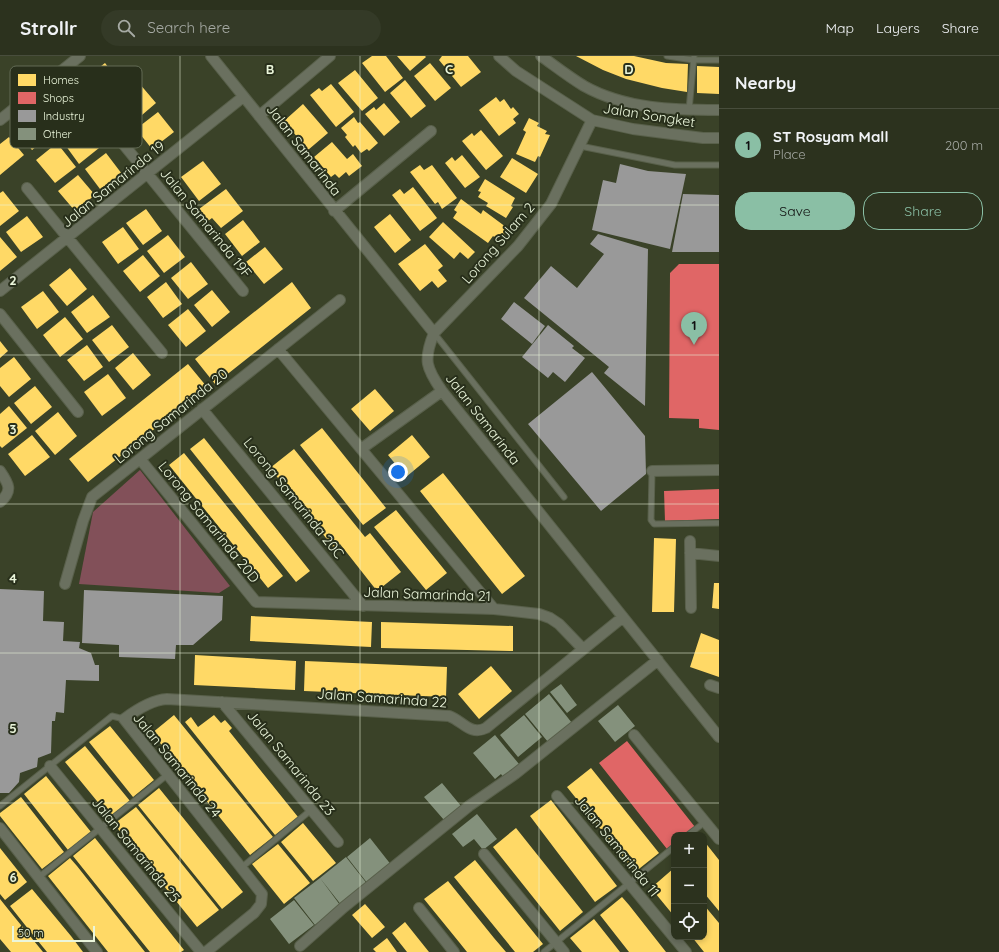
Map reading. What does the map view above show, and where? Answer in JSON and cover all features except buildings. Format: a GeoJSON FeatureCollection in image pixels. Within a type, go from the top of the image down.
{"type":"FeatureCollection","features":[{"type":"Feature","properties":{"kind":"street"},"geometry":{"type":"LineString","coordinates":[[68,66],[80,56]]}},
{"type":"Feature","properties":{"kind":"street","name":"Jalan Samarinda"},"geometry":{"type":"LineString","coordinates":[[211,56],[334,211],[434,333],[428,348],[426,362],[432,377],[442,391],[623,616],[652,665],[719,737]]}},
{"type":"Feature","properties":{"kind":"street"},"geometry":{"type":"LineString","coordinates":[[259,116],[330,56]]}},
{"type":"Feature","properties":{"kind":"street","name":"Jalan Songket"},"geometry":{"type":"LineString","coordinates":[[499,56],[516,71],[592,120],[633,129],[703,138],[719,138]]}},
{"type":"Feature","properties":{"kind":"street","name":"Jalan Songket"},"geometry":{"type":"LineString","coordinates":[[541,56],[585,86],[629,104],[689,110],[719,110]]}},
{"type":"Feature","properties":{"kind":"street","name":"Jalan Samarinda 19"},"geometry":{"type":"LineString","coordinates":[[0,291],[243,97]]}},
{"type":"Feature","properties":{"kind":"street"},"geometry":{"type":"LineString","coordinates":[[0,120],[10,112]]}},
{"type":"Feature","properties":{"kind":"street","name":"Lorong Sulam 2"},"geometry":{"type":"LineString","coordinates":[[434,333],[518,246],[550,204],[592,120]]}},
{"type":"Feature","properties":{"kind":"street"},"geometry":{"type":"LineString","coordinates":[[334,211],[431,131]]}},
{"type":"Feature","properties":{"kind":"street","name":"Jalan Samarinda 19F"},"geometry":{"type":"LineString","coordinates":[[127,148],[243,291]]}},
{"type":"Feature","properties":{"kind":"street"},"geometry":{"type":"LineString","coordinates":[[27,188],[162,353]]}},
{"type":"Feature","properties":{"kind":"street","name":"Lorong Samarinda 20"},"geometry":{"type":"LineString","coordinates":[[65,584],[83,521],[92,497],[340,300]]}},
{"type":"Feature","properties":{"kind":"street"},"geometry":{"type":"LineString","coordinates":[[0,314],[78,412]]}},
{"type":"Feature","properties":{"kind":"street"},"geometry":{"type":"LineString","coordinates":[[278,349],[494,609]]}},
{"type":"Feature","properties":{"kind":"street"},"geometry":{"type":"LineString","coordinates":[[361,449],[442,391]]}},
{"type":"Feature","properties":{"kind":"street","name":"Lorong Samarinda 20C"},"geometry":{"type":"LineString","coordinates":[[202,409],[363,606]]}},
{"type":"Feature","properties":{"kind":"street","name":"Lorong Samarinda 20D"},"geometry":{"type":"LineString","coordinates":[[140,459],[256,602]]}},
{"type":"Feature","properties":{"kind":"street"},"geometry":{"type":"LineString","coordinates":[[652,471],[719,470]]}},
{"type":"Feature","properties":{"kind":"street"},"geometry":{"type":"LineString","coordinates":[[0,471],[7,481],[9,491],[7,496],[0,502]]}},
{"type":"Feature","properties":{"kind":"street"},"geometry":{"type":"LineString","coordinates":[[690,541],[691,608]]}},
{"type":"Feature","properties":{"kind":"street"},"geometry":{"type":"LineString","coordinates":[[690,552],[719,556]]}},
{"type":"Feature","properties":{"kind":"street","name":"Jalan Samarinda 21"},"geometry":{"type":"LineString","coordinates":[[256,602],[494,609],[539,614],[550,618],[559,624],[583,649]]}},
{"type":"Feature","properties":{"kind":"street","name":"Jalan Samarinda 22"},"geometry":{"type":"LineString","coordinates":[[124,719],[138,709],[162,699],[449,716],[471,730],[480,731],[486,728],[623,616]]}},
{"type":"Feature","properties":{"kind":"street"},"geometry":{"type":"LineString","coordinates":[[300,946],[469,806],[515,774],[652,665]]}},
{"type":"Feature","properties":{"kind":"street","name":"Jalan Samarinda 23"},"geometry":{"type":"LineString","coordinates":[[222,702],[338,842]]}},
{"type":"Feature","properties":{"kind":"street","name":"Jalan Samarinda 24"},"geometry":{"type":"LineString","coordinates":[[124,719],[262,894],[261,904],[254,913],[206,952]]}},
{"type":"Feature","properties":{"kind":"street"},"geometry":{"type":"LineString","coordinates":[[634,735],[719,839]]}},
{"type":"Feature","properties":{"kind":"street","name":"Jalan Samarinda 25"},"geometry":{"type":"LineString","coordinates":[[50,766],[201,952]]}},
{"type":"Feature","properties":{"kind":"street","name":"Jalan Samarinda 11"},"geometry":{"type":"LineString","coordinates":[[557,796],[686,952]]}},
{"type":"Feature","properties":{"kind":"street"},"geometry":{"type":"LineString","coordinates":[[0,828],[97,952]]}},
{"type":"Feature","properties":{"kind":"street"},"geometry":{"type":"LineString","coordinates":[[484,854],[564,952]]}},
{"type":"Feature","properties":{"kind":"street"},"geometry":{"type":"LineString","coordinates":[[419,908],[454,952]]}},
{"type":"Feature","properties":{"kind":"lane"},"geometry":{"type":"LineString","coordinates":[[667,56],[719,60]]}},
{"type":"Feature","properties":{"kind":"lane"},"geometry":{"type":"LineString","coordinates":[[689,110],[693,58]]}},
{"type":"Feature","properties":{"kind":"lane"},"geometry":{"type":"LineString","coordinates":[[580,146],[675,165],[719,166]]}},
{"type":"Feature","properties":{"kind":"lane"},"geometry":{"type":"LineString","coordinates":[[434,333],[564,497]]}},
{"type":"Feature","properties":{"kind":"lane"},"geometry":{"type":"LineString","coordinates":[[652,471],[651,520],[654,524],[719,523]]}},
{"type":"Feature","properties":{"kind":"lane","name":"Jalan Samarinda 24"},"geometry":{"type":"LineString","coordinates":[[0,806],[112,716],[124,719]]}},
{"type":"Feature","properties":{"kind":"lane"},"geometry":{"type":"LineString","coordinates":[[38,877],[168,775]]}},
{"type":"Feature","properties":{"kind":"lane"},"geometry":{"type":"LineString","coordinates":[[241,868],[311,810]]}},
{"type":"Feature","properties":{"kind":"lane"},"geometry":{"type":"LineString","coordinates":[[692,832],[705,822]]}},
{"type":"Feature","properties":{"kind":"lane"},"geometry":{"type":"LineString","coordinates":[[544,952],[671,848]]}},
{"type":"Feature","properties":{"kind":"shaded area"},"geometry":{"type":"Polygon","coordinates":[[[140,470],[230,586],[219,593],[79,584],[93,512],[140,470]]]}},
{"type":"Feature","properties":{"kind":"place","name":"ST Rosyam Mall"},"geometry":{"type":"Point","coordinates":[694,345]}}]}
